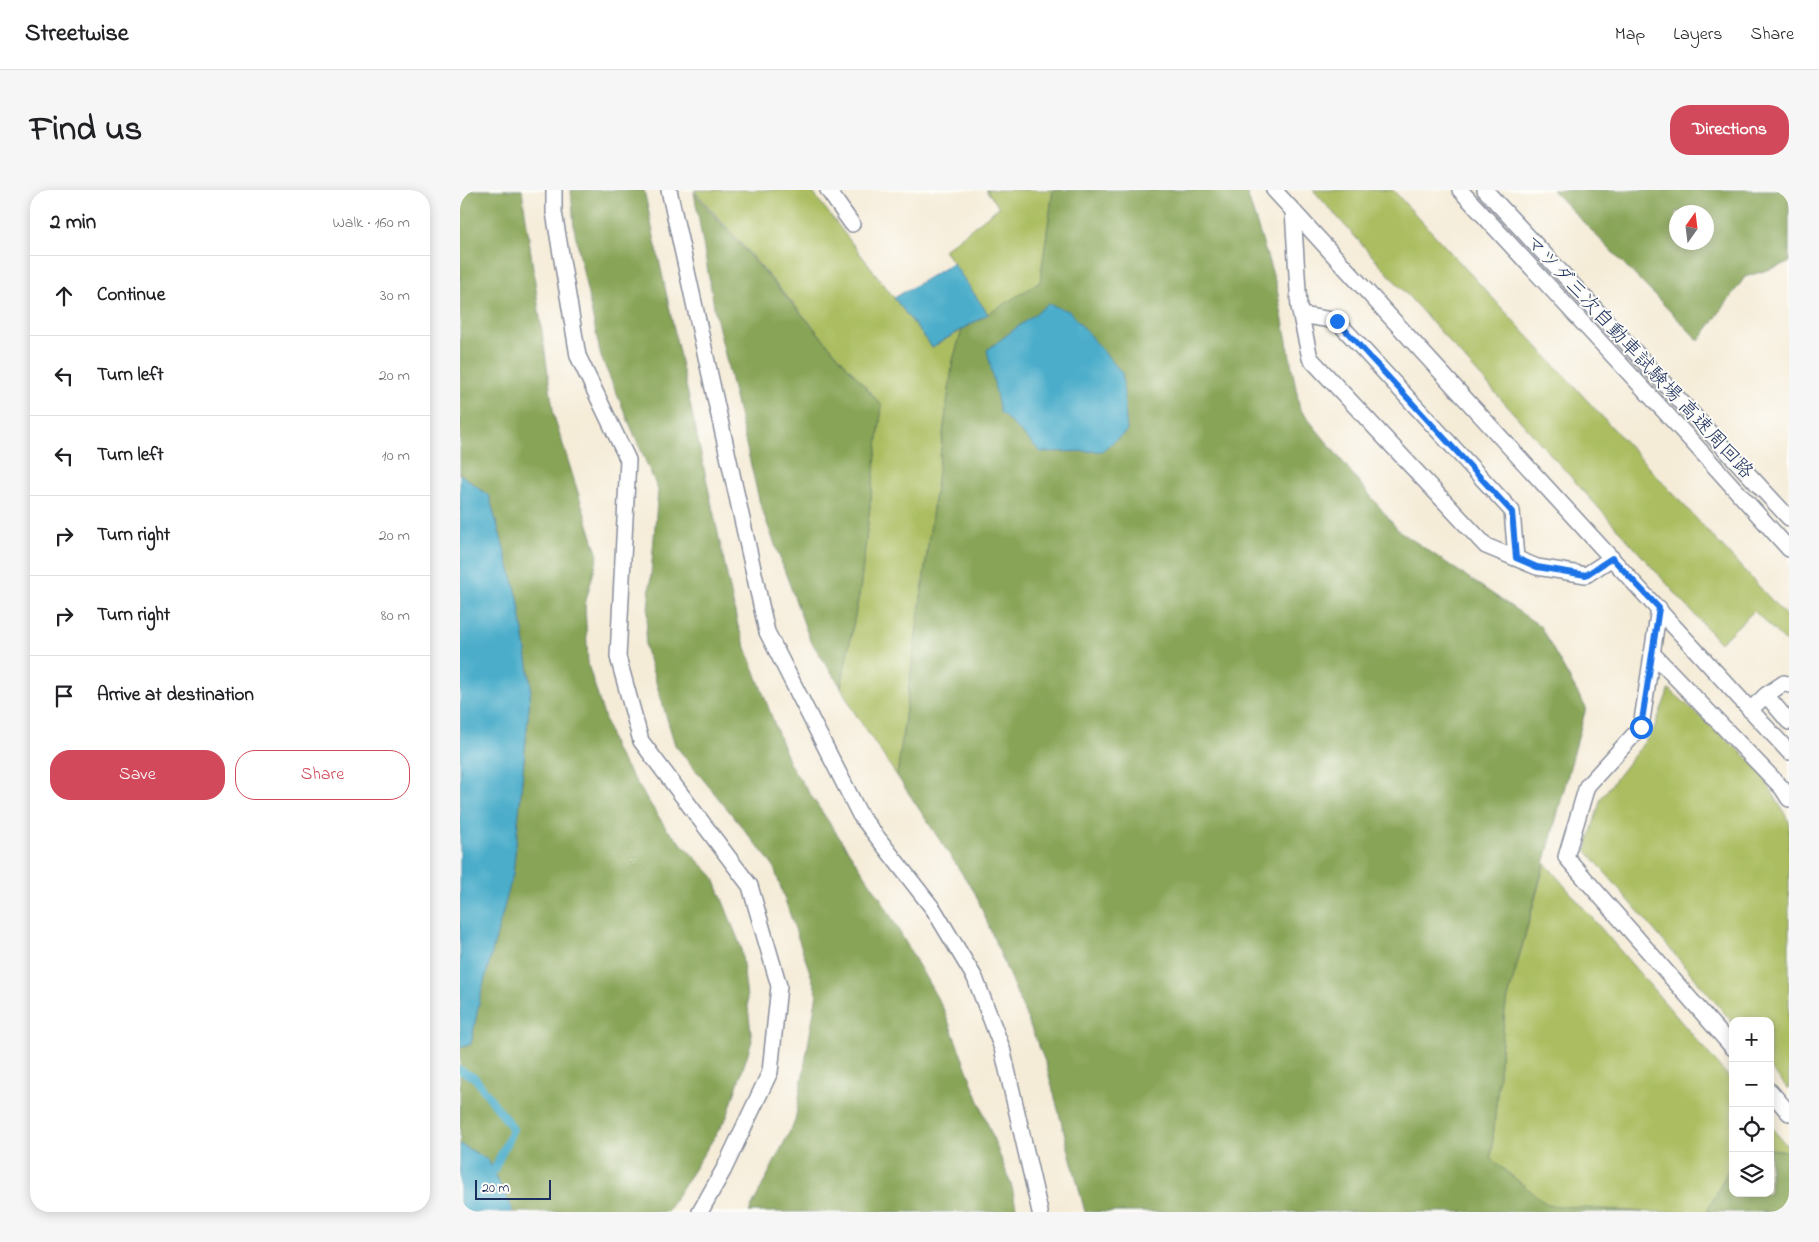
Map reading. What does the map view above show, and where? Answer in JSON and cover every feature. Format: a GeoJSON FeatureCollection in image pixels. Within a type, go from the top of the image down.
{"type":"FeatureCollection","features":[{"type":"Feature","properties":{"kind":"lane"},"geometry":{"type":"LineString","coordinates":[[554,190],[554,212],[578,356],[628,460],[618,657],[641,741],[750,886],[780,986],[770,1072],[724,1169],[700,1212]]}},
{"type":"Feature","properties":{"kind":"lane"},"geometry":{"type":"LineString","coordinates":[[669,190],[767,632],[860,815],[934,910],[975,978],[1002,1048],[1040,1212]]}},
{"type":"Feature","properties":{"kind":"lane"},"geometry":{"type":"LineString","coordinates":[[828,190],[852,224]]}},
{"type":"Feature","properties":{"kind":"lane"},"geometry":{"type":"LineString","coordinates":[[1274,190],[1789,752]]}},
{"type":"Feature","properties":{"kind":"lane","name":"マツダ三次自動車試験場 高速周回路"},"geometry":{"type":"LineString","coordinates":[[1460,190],[1688,436],[1789,549]]}},
{"type":"Feature","properties":{"kind":"lane"},"geometry":{"type":"LineString","coordinates":[[1486,190],[1789,518]]}},
{"type":"Feature","properties":{"kind":"lane"},"geometry":{"type":"LineString","coordinates":[[1292,210],[1301,315],[1310,358],[1486,546],[1537,567],[1586,575],[1612,558]]}},
{"type":"Feature","properties":{"kind":"lane"},"geometry":{"type":"LineString","coordinates":[[1301,315],[1337,321],[1512,512],[1516,558]]}},
{"type":"Feature","properties":{"kind":"lane"},"geometry":{"type":"LineString","coordinates":[[1659,608],[1641,727],[1587,786],[1566,857],[1729,1043]]}},
{"type":"Feature","properties":{"kind":"lane"},"geometry":{"type":"LineString","coordinates":[[1652,653],[1782,788],[1789,798]]}},
{"type":"Feature","properties":{"kind":"lane"},"geometry":{"type":"LineString","coordinates":[[1750,710],[1766,695],[1784,683],[1789,685]]}},
{"type":"Feature","properties":{"kind":"lane"},"geometry":{"type":"LineString","coordinates":[[1766,695],[1789,722]]}},
{"type":"Feature","properties":{"kind":"lane"},"geometry":{"type":"LineString","coordinates":[[1774,1095],[1789,1112]]}},
{"type":"Feature","properties":{"kind":"green space"},"geometry":{"type":"Polygon","coordinates":[[[460,190],[522,190],[554,416],[598,556],[585,604],[588,664],[614,748],[666,828],[713,876],[741,947],[752,1041],[727,1117],[667,1212],[512,1212],[488,1160],[460,1144],[460,1048],[471,1044],[480,997],[513,874],[531,686],[518,598],[489,496],[460,474],[460,190]]]}},
{"type":"Feature","properties":{"kind":"green space"},"geometry":{"type":"Polygon","coordinates":[[[571,190],[644,190],[738,626],[789,763],[881,899],[944,1010],[1012,1187],[1017,1212],[749,1212],[795,1121],[817,993],[773,865],[675,745],[645,646],[658,490],[601,357],[574,228],[571,190]]]}},
{"type":"Feature","properties":{"kind":"green space"},"geometry":{"type":"Polygon","coordinates":[[[694,190],[811,190],[932,347],[962,330],[953,360],[897,776],[854,712],[841,687],[860,590],[882,406],[694,190]]]}},
{"type":"Feature","properties":{"kind":"green space"},"geometry":{"type":"Polygon","coordinates":[[[986,190],[1053,190],[1040,282],[988,314],[944,250],[999,207],[986,190]]]}},
{"type":"Feature","properties":{"kind":"green space"},"geometry":{"type":"Polygon","coordinates":[[[1053,190],[1246,190],[1276,284],[1300,409],[1398,530],[1540,626],[1586,708],[1505,1009],[1491,1159],[1548,1205],[1643,1212],[1085,1212],[1046,1064],[975,893],[897,776],[953,360],[962,330],[1040,282],[1053,190]]]}},
{"type":"Feature","properties":{"kind":"green space"},"geometry":{"type":"Polygon","coordinates":[[[1313,190],[1393,190],[1789,619],[1789,645],[1754,611],[1720,643],[1313,190]]]}},
{"type":"Feature","properties":{"kind":"green space"},"geometry":{"type":"Polygon","coordinates":[[[1552,190],[1789,190],[1789,263],[1745,277],[1699,341],[1552,190]]]}},
{"type":"Feature","properties":{"kind":"green space"},"geometry":{"type":"Polygon","coordinates":[[[694,192],[882,406],[860,590],[841,687],[810,640],[760,504],[715,312],[694,192]]]}},
{"type":"Feature","properties":{"kind":"green space"},"geometry":{"type":"Polygon","coordinates":[[[1669,689],[1757,766],[1789,821],[1789,1090],[1774,1073],[1774,1017],[1729,1018],[1586,850],[1601,798],[1653,731],[1669,689]]]}},
{"type":"Feature","properties":{"kind":"green space"},"geometry":{"type":"Polygon","coordinates":[[[1545,863],[1729,1077],[1729,1169],[1707,1212],[1643,1212],[1548,1206],[1491,1160],[1505,1009],[1545,863]]]}},
{"type":"Feature","properties":{"kind":"green space"},"geometry":{"type":"Polygon","coordinates":[[[1774,1131],[1789,1148],[1789,1151],[1774,1149],[1774,1131]]]}},
{"type":"Feature","properties":{"kind":"green space"},"geometry":{"type":"Polygon","coordinates":[[[1774,1149],[1789,1151],[1789,1212],[1707,1212],[1729,1169],[1729,1197],[1774,1197],[1774,1149]]]}},
{"type":"Feature","properties":{"kind":"water"},"geometry":{"type":"Polygon","coordinates":[[[953,263],[988,314],[932,347],[894,298],[953,263]]]}},
{"type":"Feature","properties":{"kind":"water"},"geometry":{"type":"Polygon","coordinates":[[[1048,304],[1069,311],[1122,373],[1127,431],[1102,451],[1041,452],[1000,412],[987,350],[1048,304]]]}},
{"type":"Feature","properties":{"kind":"water"},"geometry":{"type":"Polygon","coordinates":[[[460,474],[489,496],[518,598],[531,686],[513,874],[480,997],[471,1044],[460,1048],[460,474]]]}},
{"type":"Feature","properties":{"kind":"water"},"geometry":{"type":"Polygon","coordinates":[[[460,1144],[488,1160],[512,1212],[460,1212],[460,1144]]]}},
{"type":"Feature","properties":{"kind":"waterway"},"geometry":{"type":"LineString","coordinates":[[460,1070],[475,1078],[513,1129],[493,1172]]}},
{"type":"Feature","properties":{"kind":"route"},"geometry":{"type":"LineString","coordinates":[[1337,321],[1512,512],[1516,558],[1537,567],[1586,575],[1612,558],[1659,608],[1641,727]]}}]}
